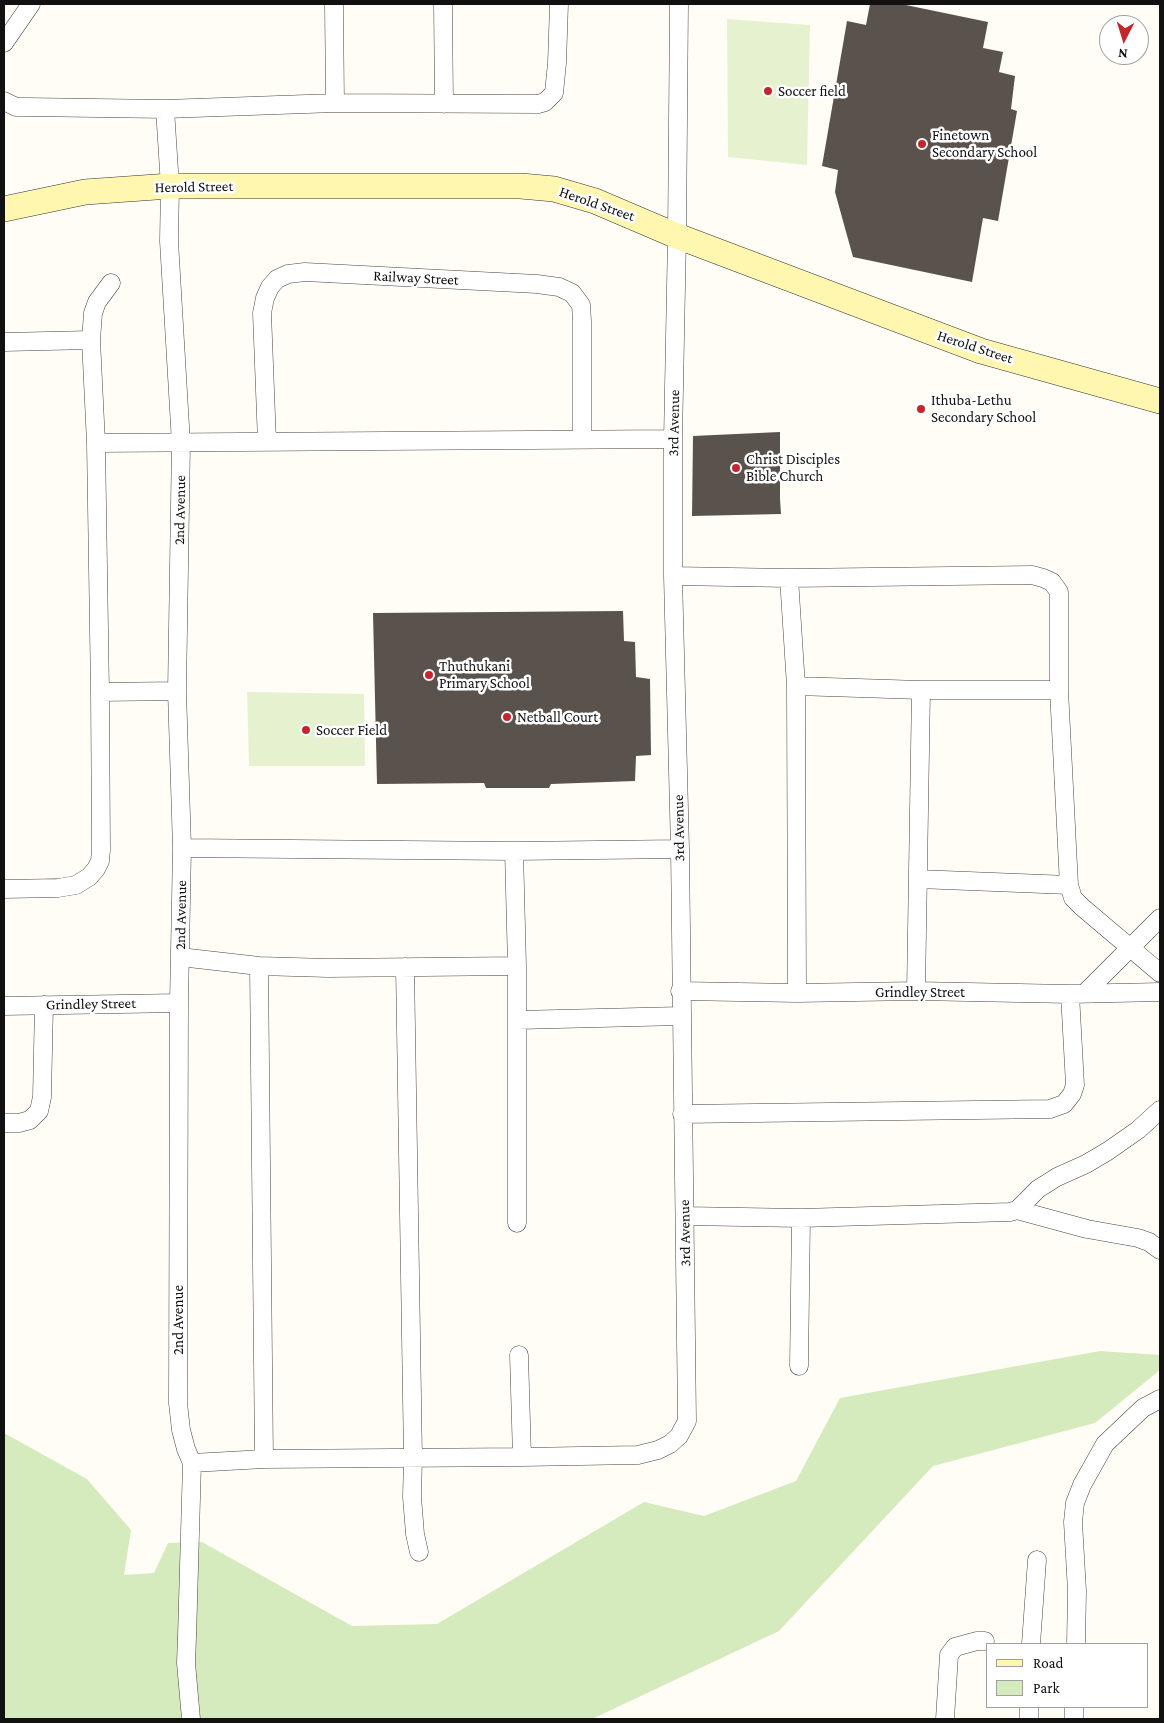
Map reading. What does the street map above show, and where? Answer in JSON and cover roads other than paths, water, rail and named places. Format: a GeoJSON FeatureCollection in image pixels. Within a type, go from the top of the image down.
{"type":"FeatureCollection","features":[{"type":"Feature","properties":{"kind":"street"},"geometry":{"type":"LineString","coordinates":[[4,42],[31,4]]}},
{"type":"Feature","properties":{"kind":"street"},"geometry":{"type":"LineString","coordinates":[[334,4],[334,103]]}},
{"type":"Feature","properties":{"kind":"street"},"geometry":{"type":"LineString","coordinates":[[443,4],[444,104]]}},
{"type":"Feature","properties":{"kind":"street"},"geometry":{"type":"LineString","coordinates":[[4,102],[16,107],[165,109],[334,103],[538,104],[545,102],[554,93],[559,4]]}},
{"type":"Feature","properties":{"kind":"street","name":"3rd Avenue"},"geometry":{"type":"LineString","coordinates":[[522,1458],[638,1455],[658,1450],[670,1444],[679,1436],[687,1421],[680,991],[680,849],[673,576],[679,4]]}},
{"type":"Feature","properties":{"kind":"street","name":"2nd Avenue"},"geometry":{"type":"LineString","coordinates":[[165,109],[170,186],[169,241],[181,443],[177,692],[182,848],[179,1003],[178,1403],[181,1430],[192,1463],[186,1637],[186,1663],[191,1719]]}},
{"type":"Feature","properties":{"kind":"street","name":"Herold Street"},"geometry":{"type":"LineString","coordinates":[[4,209],[85,192],[170,186],[521,186],[554,189],[625,212],[677,236],[981,351],[1160,400]]}},
{"type":"Feature","properties":{"kind":"street","name":"Railway Street"},"geometry":{"type":"LineString","coordinates":[[267,442],[262,313],[265,298],[270,287],[277,279],[288,274],[305,272],[537,284],[559,287],[572,293],[581,305],[582,439]]}},
{"type":"Feature","properties":{"kind":"street"},"geometry":{"type":"LineString","coordinates":[[4,889],[58,888],[76,885],[89,877],[100,861],[100,692],[96,443],[91,340],[93,313],[97,302],[111,283]]}},
{"type":"Feature","properties":{"kind":"street"},"geometry":{"type":"LineString","coordinates":[[4,342],[91,340]]}},
{"type":"Feature","properties":{"kind":"street"},"geometry":{"type":"LineString","coordinates":[[96,443],[673,439]]}},
{"type":"Feature","properties":{"kind":"street"},"geometry":{"type":"LineString","coordinates":[[673,576],[789,578],[1032,576],[1052,582],[1059,592],[1059,690],[1069,886],[1073,898],[1082,907],[1160,973]]}},
{"type":"Feature","properties":{"kind":"street"},"geometry":{"type":"LineString","coordinates":[[789,578],[796,686],[797,993]]}},
{"type":"Feature","properties":{"kind":"street"},"geometry":{"type":"LineString","coordinates":[[796,686],[921,690],[1059,690]]}},
{"type":"Feature","properties":{"kind":"street"},"geometry":{"type":"LineString","coordinates":[[916,990],[921,690]]}},
{"type":"Feature","properties":{"kind":"street"},"geometry":{"type":"LineString","coordinates":[[100,692],[177,692]]}},
{"type":"Feature","properties":{"kind":"street"},"geometry":{"type":"LineString","coordinates":[[182,848],[514,851],[680,849]]}},
{"type":"Feature","properties":{"kind":"street"},"geometry":{"type":"LineString","coordinates":[[514,851],[517,966],[517,1223]]}},
{"type":"Feature","properties":{"kind":"street"},"geometry":{"type":"LineString","coordinates":[[918,879],[1069,886]]}},
{"type":"Feature","properties":{"kind":"street"},"geometry":{"type":"LineString","coordinates":[[682,1114],[1050,1109],[1064,1104],[1076,1086],[1078,993],[1160,918]]}},
{"type":"Feature","properties":{"kind":"street"},"geometry":{"type":"LineString","coordinates":[[180,957],[260,966],[328,968],[517,966]]}},
{"type":"Feature","properties":{"kind":"street"},"geometry":{"type":"LineString","coordinates":[[260,966],[264,1459]]}},
{"type":"Feature","properties":{"kind":"street"},"geometry":{"type":"LineString","coordinates":[[405,967],[413,1458],[412,1497],[415,1534],[419,1552]]}},
{"type":"Feature","properties":{"kind":"street","name":"Grindley Street"},"geometry":{"type":"LineString","coordinates":[[680,991],[797,993],[916,990],[1078,993],[1160,992]]}},
{"type":"Feature","properties":{"kind":"street","name":"Grindley Street"},"geometry":{"type":"LineString","coordinates":[[4,1006],[179,1003]]}},
{"type":"Feature","properties":{"kind":"street"},"geometry":{"type":"LineString","coordinates":[[4,1123],[19,1123],[30,1120],[39,1111],[42,1097],[44,1005]]}},
{"type":"Feature","properties":{"kind":"street"},"geometry":{"type":"LineString","coordinates":[[517,1020],[681,1016]]}},
{"type":"Feature","properties":{"kind":"street"},"geometry":{"type":"LineString","coordinates":[[1017,1210],[1038,1189],[1108,1151],[1138,1130],[1160,1110]]}},
{"type":"Feature","properties":{"kind":"street"},"geometry":{"type":"LineString","coordinates":[[684,1216],[801,1218],[1001,1214],[1017,1210],[1087,1229],[1138,1238],[1149,1242],[1160,1250]]}},
{"type":"Feature","properties":{"kind":"street"},"geometry":{"type":"LineString","coordinates":[[799,1366],[801,1218]]}},
{"type":"Feature","properties":{"kind":"street"},"geometry":{"type":"LineString","coordinates":[[192,1463],[264,1459],[522,1458],[519,1355]]}},
{"type":"Feature","properties":{"kind":"street"},"geometry":{"type":"LineString","coordinates":[[1076,1643],[1077,1591],[1073,1522],[1075,1503],[1082,1485],[1105,1444],[1143,1408],[1160,1399]]}},
{"type":"Feature","properties":{"kind":"street"},"geometry":{"type":"LineString","coordinates":[[1032,1643],[1038,1560]]}},
{"type":"Feature","properties":{"kind":"street"},"geometry":{"type":"LineString","coordinates":[[945,1719],[949,1655],[955,1647],[977,1641],[985,1641]]}},
{"type":"Feature","properties":{"kind":"place","name":"Soccer field"},"geometry":{"type":"Point","coordinates":[768,91]}},
{"type":"Feature","properties":{"kind":"place","name":"Finetown Secondary School"},"geometry":{"type":"Point","coordinates":[922,144]}},
{"type":"Feature","properties":{"kind":"place","name":"Ithuba-Lethu Secondary School"},"geometry":{"type":"Point","coordinates":[921,409]}},
{"type":"Feature","properties":{"kind":"place","name":"Christ Disciples Bible Church"},"geometry":{"type":"Point","coordinates":[736,468]}},
{"type":"Feature","properties":{"kind":"place","name":"Thuthukani Primary School"},"geometry":{"type":"Point","coordinates":[429,675]}},
{"type":"Feature","properties":{"kind":"place","name":"Netball Court"},"geometry":{"type":"Point","coordinates":[507,717]}},
{"type":"Feature","properties":{"kind":"place","name":"Soccer Field"},"geometry":{"type":"Point","coordinates":[306,730]}}]}
